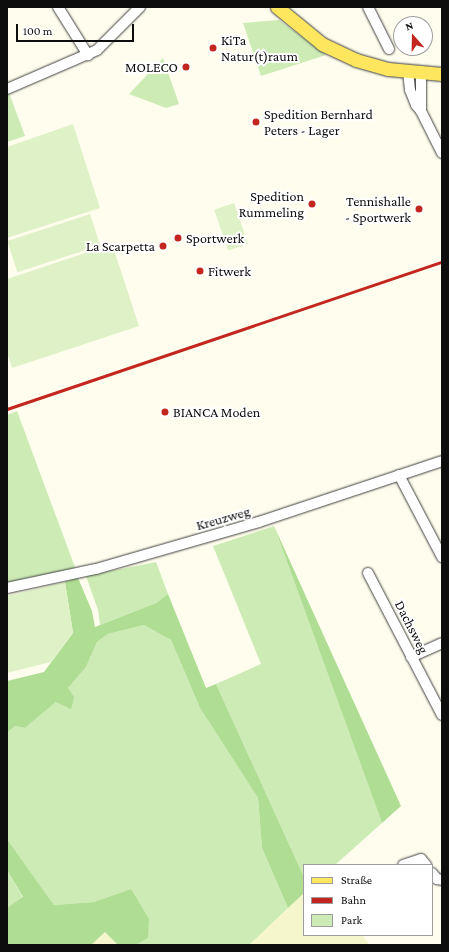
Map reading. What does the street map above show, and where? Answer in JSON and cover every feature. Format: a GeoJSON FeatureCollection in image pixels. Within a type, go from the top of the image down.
{"type":"FeatureCollection","features":[{"type":"Feature","properties":{"kind":"main road"},"geometry":{"type":"LineString","coordinates":[[277,7],[312,37],[333,50],[374,66],[442,74]]}},
{"type":"Feature","properties":{"kind":"street"},"geometry":{"type":"LineString","coordinates":[[58,7],[88,55]]}},
{"type":"Feature","properties":{"kind":"street"},"geometry":{"type":"LineString","coordinates":[[7,89],[97,50],[140,7]]}},
{"type":"Feature","properties":{"kind":"street"},"geometry":{"type":"LineString","coordinates":[[368,7],[389,50]]}},
{"type":"Feature","properties":{"kind":"street"},"geometry":{"type":"LineString","coordinates":[[414,71],[421,111],[442,153]]}},
{"type":"Feature","properties":{"kind":"street","name":"Kreuzweg"},"geometry":{"type":"LineString","coordinates":[[7,588],[118,563],[259,522],[442,461]]}},
{"type":"Feature","properties":{"kind":"street"},"geometry":{"type":"LineString","coordinates":[[399,475],[442,557]]}},
{"type":"Feature","properties":{"kind":"street","name":"Dachsweg"},"geometry":{"type":"LineString","coordinates":[[368,573],[442,715]]}},
{"type":"Feature","properties":{"kind":"street"},"geometry":{"type":"LineString","coordinates":[[411,657],[442,642]]}},
{"type":"Feature","properties":{"kind":"street"},"geometry":{"type":"LineString","coordinates":[[406,864],[421,859],[425,864]]}},
{"type":"Feature","properties":{"kind":"street"},"geometry":{"type":"LineString","coordinates":[[433,874],[437,879],[442,880]]}},
{"type":"Feature","properties":{"kind":"green space"},"geometry":{"type":"Polygon","coordinates":[[[279,20],[326,55],[261,76],[243,23],[279,20]]]}},
{"type":"Feature","properties":{"kind":"green space"},"geometry":{"type":"Polygon","coordinates":[[[163,58],[179,104],[166,108],[129,94],[163,58]]]}},
{"type":"Feature","properties":{"kind":"green space"},"geometry":{"type":"Polygon","coordinates":[[[9,93],[25,136],[7,142],[7,94],[9,93]]]}},
{"type":"Feature","properties":{"kind":"green space"},"geometry":{"type":"Polygon","coordinates":[[[73,124],[100,208],[7,238],[7,147],[73,124]]]}},
{"type":"Feature","properties":{"kind":"green space"},"geometry":{"type":"Polygon","coordinates":[[[234,203],[248,244],[228,250],[214,210],[234,203]]]}},
{"type":"Feature","properties":{"kind":"green space"},"geometry":{"type":"Polygon","coordinates":[[[90,214],[100,245],[17,272],[7,241],[90,214]]]}},
{"type":"Feature","properties":{"kind":"green space"},"geometry":{"type":"Polygon","coordinates":[[[112,244],[139,326],[12,368],[7,352],[7,279],[112,244]]]}},
{"type":"Feature","properties":{"kind":"green space"},"geometry":{"type":"Polygon","coordinates":[[[17,411],[76,570],[7,583],[7,415],[17,411]]]}},
{"type":"Feature","properties":{"kind":"green space"},"geometry":{"type":"Polygon","coordinates":[[[274,526],[382,823],[336,864],[303,864],[303,875],[216,684],[261,664],[213,546],[274,526]]]}},
{"type":"Feature","properties":{"kind":"green space"},"geometry":{"type":"Polygon","coordinates":[[[274,526],[401,806],[382,823],[274,526]]]}},
{"type":"Feature","properties":{"kind":"green space"},"geometry":{"type":"Polygon","coordinates":[[[156,562],[168,594],[156,603],[100,625],[98,610],[86,576],[156,562]]]}},
{"type":"Feature","properties":{"kind":"green space"},"geometry":{"type":"Polygon","coordinates":[[[78,578],[92,611],[95,627],[156,603],[168,594],[206,688],[216,684],[303,875],[303,894],[288,908],[262,848],[258,798],[200,708],[171,640],[144,625],[108,634],[97,642],[86,667],[68,688],[74,697],[71,709],[56,702],[25,728],[15,726],[7,733],[7,681],[44,672],[73,633],[65,582],[78,578]]]}},
{"type":"Feature","properties":{"kind":"green space"},"geometry":{"type":"Polygon","coordinates":[[[65,582],[73,633],[51,662],[7,673],[7,596],[65,582]]]}},
{"type":"Feature","properties":{"kind":"green space"},"geometry":{"type":"Polygon","coordinates":[[[144,625],[171,640],[200,708],[258,798],[262,848],[288,908],[249,945],[136,945],[148,938],[131,889],[94,902],[54,905],[7,839],[7,733],[15,726],[25,728],[56,702],[86,667],[97,642],[108,634],[144,625]]]}},
{"type":"Feature","properties":{"kind":"green space"},"geometry":{"type":"Polygon","coordinates":[[[7,839],[54,905],[94,902],[131,889],[149,919],[148,938],[136,945],[118,945],[105,932],[91,945],[7,945],[7,908],[23,897],[7,870],[7,839]]]}},
{"type":"Feature","properties":{"kind":"green space"},"geometry":{"type":"Polygon","coordinates":[[[7,870],[23,898],[7,908],[7,870]]]}},
{"type":"Feature","properties":{"kind":"green space"},"geometry":{"type":"Polygon","coordinates":[[[303,894],[303,936],[363,936],[370,945],[249,945],[303,894]]]}},
{"type":"Feature","properties":{"kind":"green space"},"geometry":{"type":"Polygon","coordinates":[[[105,932],[118,945],[91,945],[105,932]]]}},
{"type":"Feature","properties":{"kind":"railway"},"geometry":{"type":"LineString","coordinates":[[7,409],[442,262]]}},
{"type":"Feature","properties":{"kind":"place","name":"KiTa Natur(t)raum"},"geometry":{"type":"Point","coordinates":[213,48]}},
{"type":"Feature","properties":{"kind":"place","name":"MOLECO"},"geometry":{"type":"Point","coordinates":[186,67]}},
{"type":"Feature","properties":{"kind":"place","name":"Spedition Bernhard Peters - Lager"},"geometry":{"type":"Point","coordinates":[256,122]}},
{"type":"Feature","properties":{"kind":"place","name":"Spedition Rummeling"},"geometry":{"type":"Point","coordinates":[312,204]}},
{"type":"Feature","properties":{"kind":"place","name":"Tennishalle - Sportwerk"},"geometry":{"type":"Point","coordinates":[419,209]}},
{"type":"Feature","properties":{"kind":"place","name":"Sportwerk"},"geometry":{"type":"Point","coordinates":[178,238]}},
{"type":"Feature","properties":{"kind":"place","name":"La Scarpetta"},"geometry":{"type":"Point","coordinates":[163,246]}},
{"type":"Feature","properties":{"kind":"place","name":"Fitwerk"},"geometry":{"type":"Point","coordinates":[200,271]}},
{"type":"Feature","properties":{"kind":"place","name":"BIANCA Moden"},"geometry":{"type":"Point","coordinates":[165,412]}}]}
